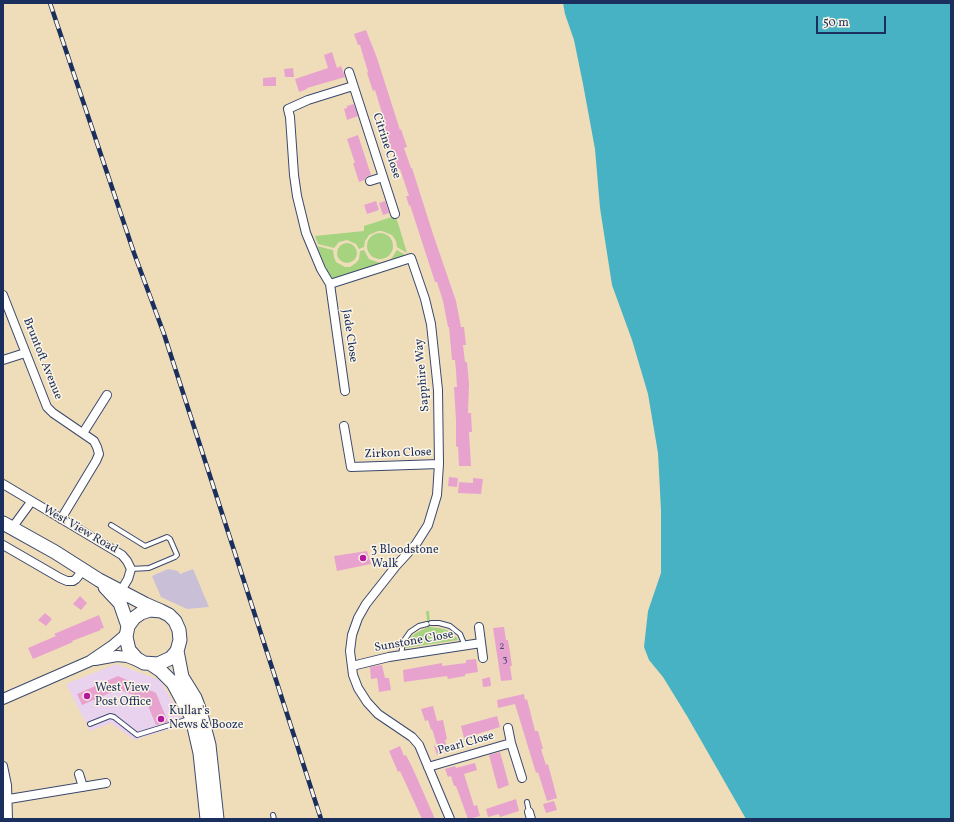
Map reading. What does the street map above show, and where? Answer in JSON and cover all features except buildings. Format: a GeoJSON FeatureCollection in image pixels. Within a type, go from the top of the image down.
{"type":"FeatureCollection","features":[{"type":"Feature","properties":{"kind":"main road"},"geometry":{"type":"LineString","coordinates":[[8,525],[99,580],[119,595],[161,611],[169,615],[175,621],[179,630],[180,640],[177,651],[182,677],[195,698],[209,745],[217,819]]}},
{"type":"Feature","properties":{"kind":"main road"},"geometry":{"type":"LineString","coordinates":[[119,595],[125,615],[129,650],[137,659],[160,670],[173,683],[192,718],[200,754],[207,819]]}},
{"type":"Feature","properties":{"kind":"main road"},"geometry":{"type":"LineString","coordinates":[[127,630],[134,618],[141,613],[150,610],[161,611]]}},
{"type":"Feature","properties":{"kind":"main road"},"geometry":{"type":"LineString","coordinates":[[147,663],[158,664],[167,661],[177,651]]}},
{"type":"Feature","properties":{"kind":"street","name":"Citrine Close"},"geometry":{"type":"LineString","coordinates":[[349,72],[395,214]]}},
{"type":"Feature","properties":{"kind":"street"},"geometry":{"type":"LineString","coordinates":[[330,284],[318,263],[301,216],[294,175],[288,109],[308,100],[353,86]]}},
{"type":"Feature","properties":{"kind":"street"},"geometry":{"type":"LineString","coordinates":[[370,182],[383,177]]}},
{"type":"Feature","properties":{"kind":"street","name":"Sapphire Way"},"geometry":{"type":"LineString","coordinates":[[330,284],[411,258],[425,299],[431,324],[438,390],[439,464],[437,495],[428,524],[416,544],[396,566],[366,604],[358,618],[352,635],[350,651],[353,675],[358,688],[367,702],[378,714],[412,737],[418,745],[450,819]]}},
{"type":"Feature","properties":{"kind":"street","name":"Jade Close"},"geometry":{"type":"LineString","coordinates":[[330,284],[345,391]]}},
{"type":"Feature","properties":{"kind":"street","name":"Bruntoft Avenue"},"geometry":{"type":"LineString","coordinates":[[3,295],[47,407],[53,413],[94,441],[98,447],[99,454],[96,461],[61,519]]}},
{"type":"Feature","properties":{"kind":"street"},"geometry":{"type":"LineString","coordinates":[[3,360],[25,353]]}},
{"type":"Feature","properties":{"kind":"street"},"geometry":{"type":"LineString","coordinates":[[82,433],[106,395]]}},
{"type":"Feature","properties":{"kind":"street","name":"Zirkon Close"},"geometry":{"type":"LineString","coordinates":[[344,426],[351,467],[439,464]]}},
{"type":"Feature","properties":{"kind":"street","name":"West View Road"},"geometry":{"type":"LineString","coordinates":[[3,484],[122,555],[131,569]]}},
{"type":"Feature","properties":{"kind":"street"},"geometry":{"type":"LineString","coordinates":[[8,525],[31,502]]}},
{"type":"Feature","properties":{"kind":"street"},"geometry":{"type":"LineString","coordinates":[[3,545],[60,578],[68,581],[76,580],[83,570]]}},
{"type":"Feature","properties":{"kind":"street"},"geometry":{"type":"LineString","coordinates":[[119,595],[128,579],[131,569]]}},
{"type":"Feature","properties":{"kind":"street"},"geometry":{"type":"LineString","coordinates":[[479,628],[483,658]]}},
{"type":"Feature","properties":{"kind":"street"},"geometry":{"type":"LineString","coordinates":[[3,699],[90,661],[112,646],[127,630]]}},
{"type":"Feature","properties":{"kind":"street","name":"Sunstone Close"},"geometry":{"type":"LineString","coordinates":[[352,666],[389,657],[481,643]]}},
{"type":"Feature","properties":{"kind":"street"},"geometry":{"type":"LineString","coordinates":[[90,661],[117,656],[127,657],[147,663]]}},
{"type":"Feature","properties":{"kind":"street","name":"Pearl Close"},"geometry":{"type":"LineString","coordinates":[[508,728],[522,778]]}},
{"type":"Feature","properties":{"kind":"street","name":"Pearl Close"},"geometry":{"type":"LineString","coordinates":[[428,767],[511,743]]}},
{"type":"Feature","properties":{"kind":"street"},"geometry":{"type":"LineString","coordinates":[[3,766],[9,799],[8,819]]}},
{"type":"Feature","properties":{"kind":"street"},"geometry":{"type":"LineString","coordinates":[[79,774],[82,787]]}},
{"type":"Feature","properties":{"kind":"street"},"geometry":{"type":"LineString","coordinates":[[9,799],[106,783]]}},
{"type":"Feature","properties":{"kind":"lane"},"geometry":{"type":"LineString","coordinates":[[111,525],[145,546],[166,537],[170,539],[177,555],[149,568],[131,569]]}},
{"type":"Feature","properties":{"kind":"lane"},"geometry":{"type":"LineString","coordinates":[[401,655],[403,642],[410,632],[418,626],[429,623],[439,623],[450,626],[460,634],[464,646]]}},
{"type":"Feature","properties":{"kind":"lane"},"geometry":{"type":"LineString","coordinates":[[90,724],[110,716],[114,717],[137,735],[192,718]]}},
{"type":"Feature","properties":{"kind":"lane"},"geometry":{"type":"LineString","coordinates":[[527,802],[530,815]]}},
{"type":"Feature","properties":{"kind":"shaded area"},"geometry":{"type":"Polygon","coordinates":[[[168,569],[178,571],[180,574],[193,569],[209,607],[187,609],[161,597],[152,576],[168,569]]]}},
{"type":"Feature","properties":{"kind":"shaded area"},"geometry":{"type":"Polygon","coordinates":[[[116,664],[160,680],[185,724],[134,740],[111,723],[90,731],[66,684],[116,664]]]}},
{"type":"Feature","properties":{"kind":"green space"},"geometry":{"type":"Polygon","coordinates":[[[395,216],[407,253],[397,247],[396,241],[392,235],[382,231],[369,235],[365,241],[364,247],[359,249],[356,244],[347,240],[339,242],[334,248],[318,244],[315,236],[364,231],[364,226],[395,216]]]}},
{"type":"Feature","properties":{"kind":"green space"},"geometry":{"type":"Polygon","coordinates":[[[380,233],[389,237],[393,246],[389,255],[380,259],[371,255],[367,246],[371,237],[380,233]]]}},
{"type":"Feature","properties":{"kind":"green space"},"geometry":{"type":"Polygon","coordinates":[[[343,243],[351,243],[357,249],[357,257],[351,263],[343,263],[337,257],[337,249],[343,243]]]}},
{"type":"Feature","properties":{"kind":"green space"},"geometry":{"type":"Polygon","coordinates":[[[317,246],[333,250],[336,262],[345,267],[350,267],[356,263],[359,259],[360,251],[364,250],[369,259],[380,263],[391,259],[397,250],[407,256],[334,280],[328,273],[317,246]]]}},
{"type":"Feature","properties":{"kind":"green space"},"geometry":{"type":"Polygon","coordinates":[[[427,611],[429,611],[430,627],[447,630],[458,640],[405,648],[411,637],[428,627],[427,611]]]}},
{"type":"Feature","properties":{"kind":"water"},"geometry":{"type":"Polygon","coordinates":[[[563,3],[951,3],[951,819],[746,819],[687,716],[663,677],[649,660],[644,647],[648,611],[661,573],[661,510],[658,453],[648,394],[632,340],[612,285],[600,208],[595,149],[574,40],[565,14],[563,3]]]}},
{"type":"Feature","properties":{"kind":"railway"},"geometry":{"type":"LineString","coordinates":[[50,3],[134,253],[164,334],[321,819]]}},
{"type":"Feature","properties":{"kind":"place","name":"3 Bloodstone Walk"},"geometry":{"type":"Point","coordinates":[363,558]}},
{"type":"Feature","properties":{"kind":"place","name":"West View Post Office"},"geometry":{"type":"Point","coordinates":[87,696]}},
{"type":"Feature","properties":{"kind":"place","name":"Kullar's News & Booze"},"geometry":{"type":"Point","coordinates":[161,719]}}]}
